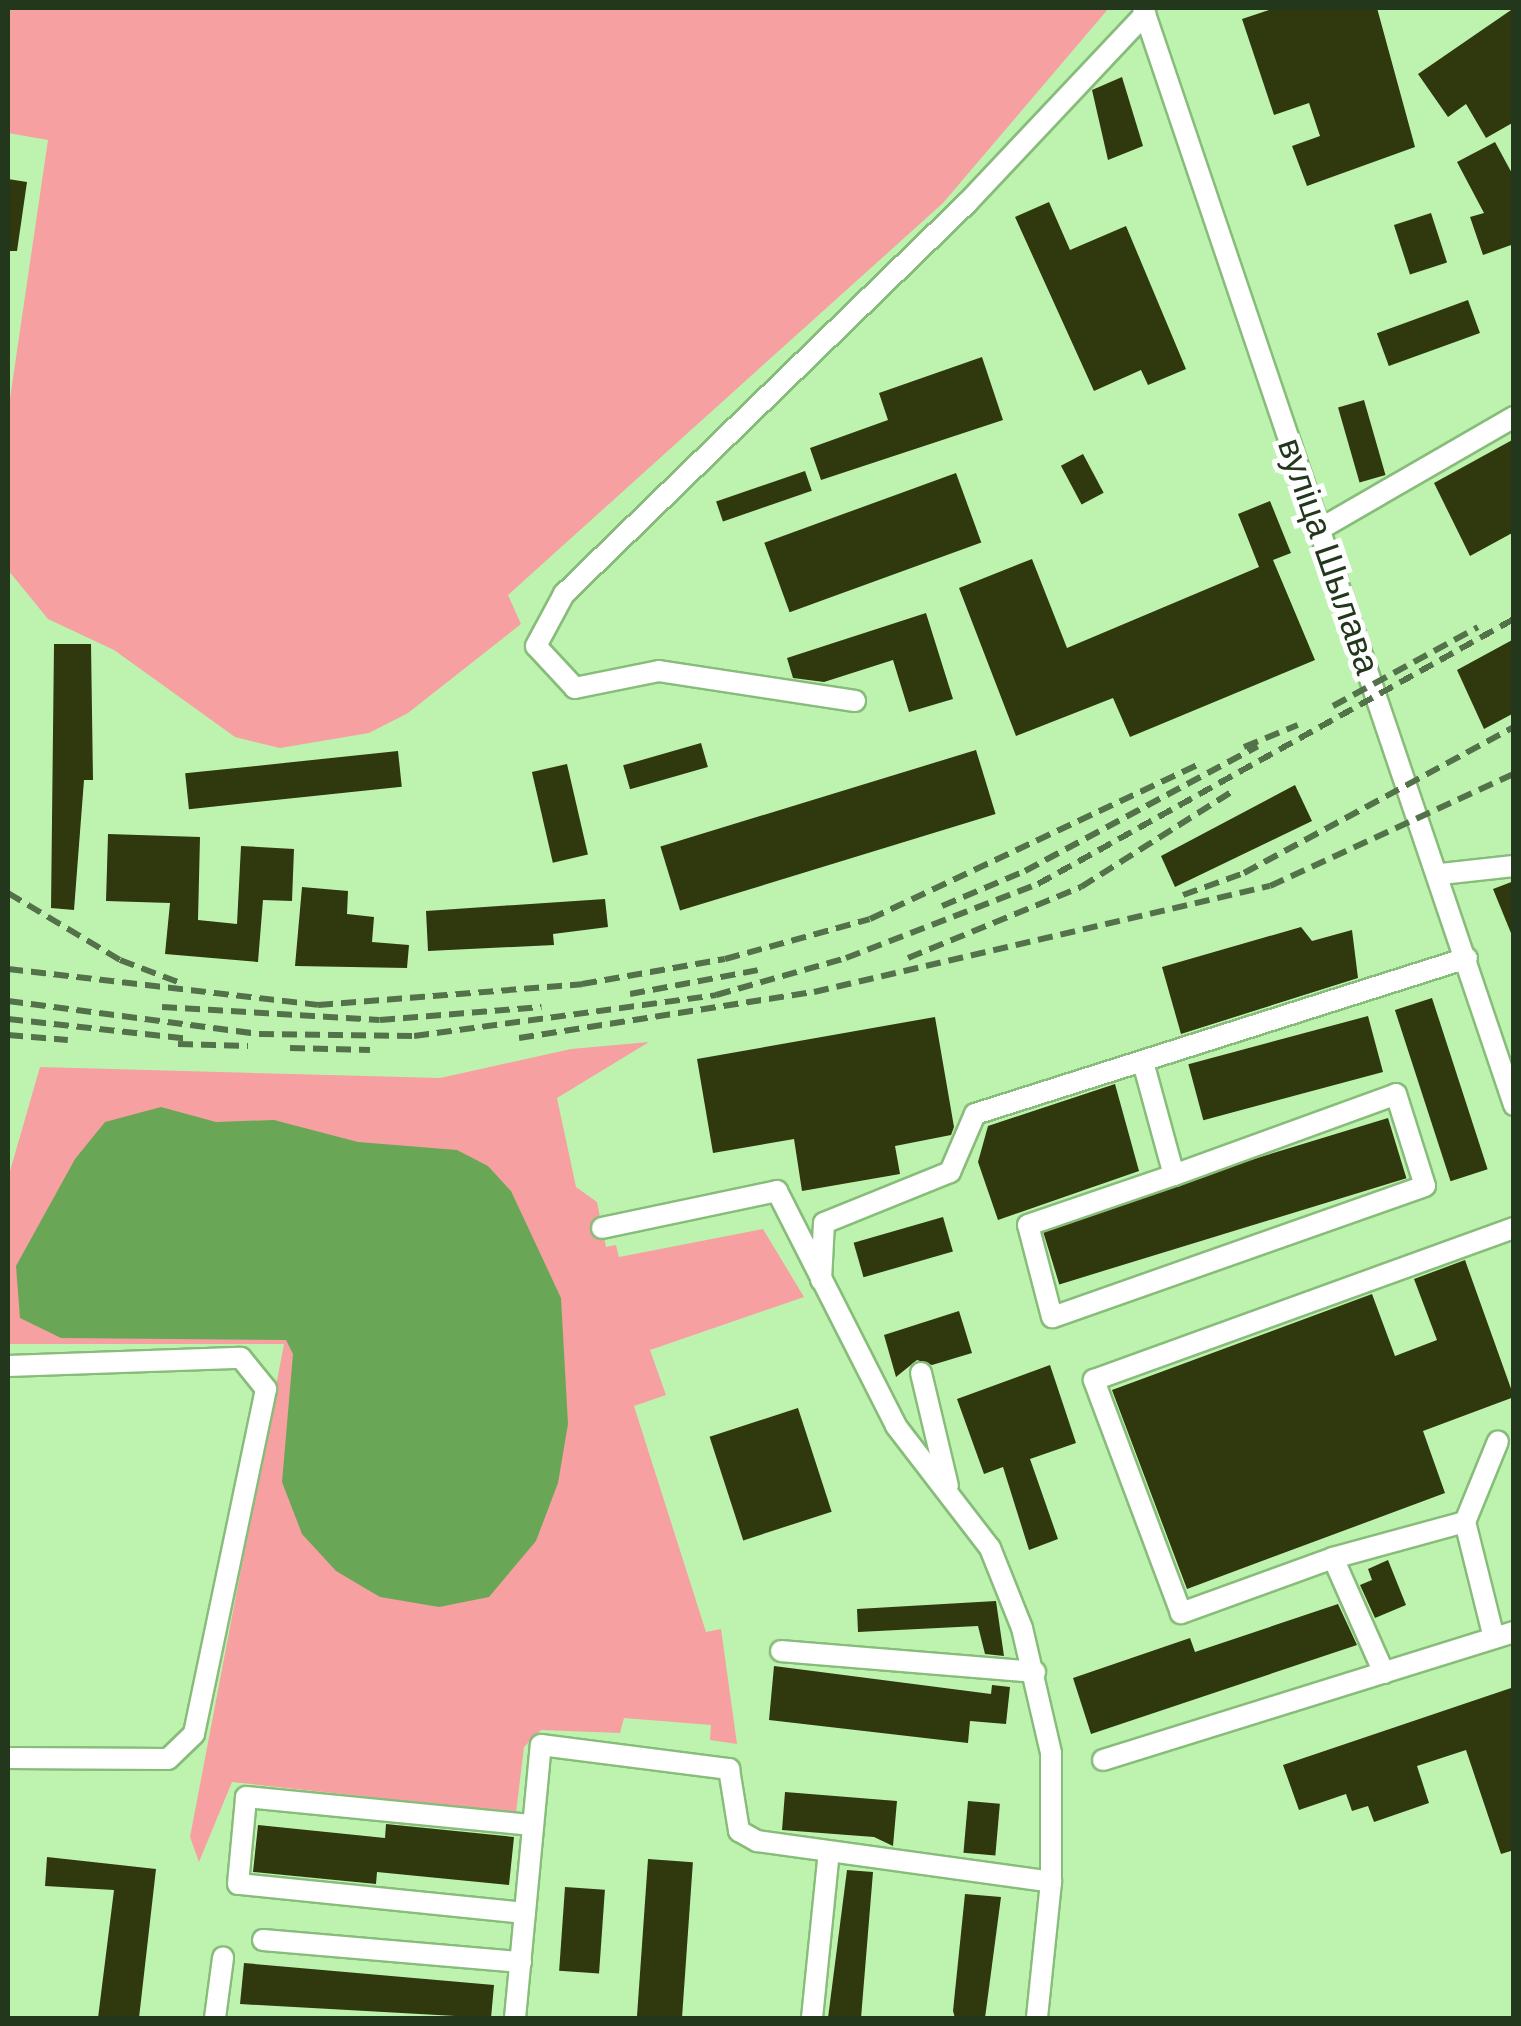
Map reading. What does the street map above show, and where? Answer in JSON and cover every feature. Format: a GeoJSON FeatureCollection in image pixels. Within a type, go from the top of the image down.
{"type":"FeatureCollection","features":[{"type":"Feature","properties":{"kind":"street","name":"вуліца Шылава"},"geometry":{"type":"LineString","coordinates":[[1144,11],[1510,1080],[1514,1105]]}},
{"type":"Feature","properties":{"kind":"street"},"geometry":{"type":"LineString","coordinates":[[855,701],[659,671],[574,688],[536,646],[564,594],[968,203],[1144,11]]}},
{"type":"Feature","properties":{"kind":"street"},"geometry":{"type":"LineString","coordinates":[[1320,529],[1514,417]]}},
{"type":"Feature","properties":{"kind":"street"},"geometry":{"type":"LineString","coordinates":[[1440,874],[1514,866]]}},
{"type":"Feature","properties":{"kind":"street"},"geometry":{"type":"LineString","coordinates":[[821,1282],[824,1223],[950,1172],[975,1114],[1467,958]]}},
{"type":"Feature","properties":{"kind":"street"},"geometry":{"type":"LineString","coordinates":[[1144,1062],[1174,1175]]}},
{"type":"Feature","properties":{"kind":"street"},"geometry":{"type":"LineString","coordinates":[[1396,1094],[1425,1186],[1052,1317],[1028,1226],[1174,1175],[1396,1094]]}},
{"type":"Feature","properties":{"kind":"street"},"geometry":{"type":"LineString","coordinates":[[602,1228],[776,1191],[896,1426],[949,1488],[990,1548],[1036,1672],[1051,1752],[1052,1882],[1037,2018]]}},
{"type":"Feature","properties":{"kind":"street"},"geometry":{"type":"LineString","coordinates":[[1464,1522],[1332,1558],[1181,1613],[1094,1380],[1514,1228]]}},
{"type":"Feature","properties":{"kind":"street"},"geometry":{"type":"LineString","coordinates":[[8,1366],[240,1358],[266,1389],[194,1734],[168,1759],[8,1758]]}},
{"type":"Feature","properties":{"kind":"street"},"geometry":{"type":"LineString","coordinates":[[921,1373],[949,1488]]}},
{"type":"Feature","properties":{"kind":"street"},"geometry":{"type":"LineString","coordinates":[[1104,1760],[1504,1635],[1464,1522],[1498,1441]]}},
{"type":"Feature","properties":{"kind":"street"},"geometry":{"type":"LineString","coordinates":[[1332,1558],[1384,1673]]}},
{"type":"Feature","properties":{"kind":"street"},"geometry":{"type":"LineString","coordinates":[[780,1651],[1036,1672]]}},
{"type":"Feature","properties":{"kind":"street"},"geometry":{"type":"LineString","coordinates":[[515,2018],[541,1745],[730,1770],[738,1831],[828,1852],[1052,1882]]}},
{"type":"Feature","properties":{"kind":"street"},"geometry":{"type":"LineString","coordinates":[[525,1912],[238,1884],[246,1797],[533,1826]]}},
{"type":"Feature","properties":{"kind":"street"},"geometry":{"type":"LineString","coordinates":[[812,2018],[828,1852]]}},
{"type":"Feature","properties":{"kind":"street"},"geometry":{"type":"LineString","coordinates":[[262,1940],[520,1962]]}},
{"type":"Feature","properties":{"kind":"street"},"geometry":{"type":"LineString","coordinates":[[215,2018],[223,1958]]}},
{"type":"Feature","properties":{"kind":"shaded area"},"geometry":{"type":"Polygon","coordinates":[[[8,8],[1109,8],[943,203],[508,595],[521,624],[408,713],[369,733],[280,748],[235,737],[114,650],[48,619],[8,570],[8,412],[48,140],[8,133],[8,8]]]}},
{"type":"Feature","properties":{"kind":"shaded area"},"geometry":{"type":"Polygon","coordinates":[[[649,1042],[557,1098],[576,1187],[597,1202],[606,1247],[616,1245],[619,1257],[763,1229],[804,1297],[650,1350],[666,1395],[634,1406],[706,1632],[721,1629],[737,1744],[710,1740],[711,1725],[624,1718],[620,1733],[541,1730],[524,1747],[516,1813],[232,1782],[199,1862],[190,1837],[284,1344],[8,1344],[8,1178],[40,1067],[440,1078],[571,1049],[649,1042]]]}},
{"type":"Feature","properties":{"kind":"shaded area"},"geometry":{"type":"Polygon","coordinates":[[[161,1107],[216,1122],[274,1120],[358,1142],[457,1150],[488,1166],[511,1191],[561,1298],[568,1424],[558,1483],[536,1541],[489,1597],[439,1607],[380,1597],[336,1571],[302,1534],[282,1482],[293,1354],[286,1340],[61,1338],[20,1318],[16,1266],[75,1159],[105,1122],[161,1107]]]}},
{"type":"Feature","properties":{"kind":"building"},"geometry":{"type":"Polygon","coordinates":[[[1275,8],[1377,8],[1415,147],[1307,186],[1292,146],[1320,136],[1309,103],[1274,115],[1242,19],[1275,8]]]}},
{"type":"Feature","properties":{"kind":"building"},"geometry":{"type":"Polygon","coordinates":[[[1514,8],[1514,122],[1486,138],[1466,104],[1448,117],[1418,74],[1514,8]]]}},
{"type":"Feature","properties":{"kind":"building"},"geometry":{"type":"Polygon","coordinates":[[[1122,77],[1143,146],[1108,160],[1092,90],[1122,77]]]}},
{"type":"Feature","properties":{"kind":"building"},"geometry":{"type":"Polygon","coordinates":[[[1495,142],[1514,177],[1514,244],[1483,255],[1470,217],[1484,213],[1457,162],[1495,142]]]}},
{"type":"Feature","properties":{"kind":"building"},"geometry":{"type":"Polygon","coordinates":[[[8,179],[27,182],[17,251],[8,251],[8,179]]]}},
{"type":"Feature","properties":{"kind":"building"},"geometry":{"type":"Polygon","coordinates":[[[1049,202],[1070,250],[1126,226],[1186,369],[1148,385],[1141,370],[1094,391],[1015,217],[1049,202]]]}},
{"type":"Feature","properties":{"kind":"building"},"geometry":{"type":"Polygon","coordinates":[[[1431,213],[1447,262],[1410,275],[1394,225],[1431,213]]]}},
{"type":"Feature","properties":{"kind":"building"},"geometry":{"type":"Polygon","coordinates":[[[1468,300],[1480,333],[1389,366],[1377,333],[1468,300]]]}},
{"type":"Feature","properties":{"kind":"building"},"geometry":{"type":"Polygon","coordinates":[[[982,357],[1003,420],[821,480],[810,448],[888,420],[879,393],[982,357]]]}},
{"type":"Feature","properties":{"kind":"building"},"geometry":{"type":"Polygon","coordinates":[[[1364,400],[1385,475],[1360,482],[1338,407],[1364,400]]]}},
{"type":"Feature","properties":{"kind":"building"},"geometry":{"type":"Polygon","coordinates":[[[1514,439],[1514,532],[1470,556],[1434,483],[1514,439]]]}},
{"type":"Feature","properties":{"kind":"building"},"geometry":{"type":"Polygon","coordinates":[[[1083,454],[1104,493],[1082,505],[1061,466],[1083,454]]]}},
{"type":"Feature","properties":{"kind":"building"},"geometry":{"type":"Polygon","coordinates":[[[805,471],[812,491],[723,521],[716,502],[805,471]]]}},
{"type":"Feature","properties":{"kind":"building"},"geometry":{"type":"Polygon","coordinates":[[[956,473],[981,543],[790,612],[764,543],[956,473]]]}},
{"type":"Feature","properties":{"kind":"building"},"geometry":{"type":"Polygon","coordinates":[[[1270,501],[1291,553],[1273,560],[1315,660],[1130,737],[1113,698],[1016,736],[959,588],[1032,559],[1067,648],[1259,567],[1238,514],[1270,501]]]}},
{"type":"Feature","properties":{"kind":"building"},"geometry":{"type":"Polygon","coordinates":[[[926,613],[953,699],[909,712],[893,660],[824,682],[793,678],[787,658],[926,613]]]}},
{"type":"Feature","properties":{"kind":"building"},"geometry":{"type":"Polygon","coordinates":[[[1514,639],[1514,713],[1484,729],[1457,670],[1514,639]]]}},
{"type":"Feature","properties":{"kind":"building"},"geometry":{"type":"Polygon","coordinates":[[[54,644],[91,644],[93,780],[84,780],[74,910],[51,908],[54,644]]]}},
{"type":"Feature","properties":{"kind":"building"},"geometry":{"type":"Polygon","coordinates":[[[701,743],[708,767],[630,789],[623,765],[701,743]]]}},
{"type":"Feature","properties":{"kind":"building"},"geometry":{"type":"Polygon","coordinates":[[[976,750],[996,814],[680,911],[660,846],[976,750]]]}},
{"type":"Feature","properties":{"kind":"building"},"geometry":{"type":"Polygon","coordinates":[[[398,751],[402,787],[189,809],[185,773],[398,751]]]}},
{"type":"Feature","properties":{"kind":"building"},"geometry":{"type":"Polygon","coordinates":[[[567,764],[588,855],[553,863],[532,772],[567,764]]]}},
{"type":"Feature","properties":{"kind":"building"},"geometry":{"type":"Polygon","coordinates":[[[1295,785],[1312,821],[1175,887],[1161,856],[1295,785]]]}},
{"type":"Feature","properties":{"kind":"building"},"geometry":{"type":"Polygon","coordinates":[[[108,834],[200,837],[198,920],[237,924],[241,846],[294,849],[292,901],[263,900],[258,962],[165,954],[170,903],[106,901],[108,834]]]}},
{"type":"Feature","properties":{"kind":"building"},"geometry":{"type":"Polygon","coordinates":[[[1514,881],[1514,937],[1513,938],[1493,889],[1514,881]]]}},
{"type":"Feature","properties":{"kind":"building"},"geometry":{"type":"Polygon","coordinates":[[[302,887],[348,891],[347,914],[374,917],[372,942],[409,945],[407,968],[295,966],[302,887]]]}},
{"type":"Feature","properties":{"kind":"building"},"geometry":{"type":"Polygon","coordinates":[[[605,899],[608,927],[553,934],[554,945],[428,951],[426,911],[605,899]]]}},
{"type":"Feature","properties":{"kind":"building"},"geometry":{"type":"Polygon","coordinates":[[[1301,927],[1312,941],[1352,930],[1358,978],[1181,1034],[1162,967],[1301,927]]]}},
{"type":"Feature","properties":{"kind":"building"},"geometry":{"type":"Polygon","coordinates":[[[1432,998],[1488,1169],[1451,1181],[1395,1010],[1432,998]]]}},
{"type":"Feature","properties":{"kind":"building"},"geometry":{"type":"Polygon","coordinates":[[[1368,1016],[1383,1072],[1203,1120],[1188,1064],[1368,1016]]]}},
{"type":"Feature","properties":{"kind":"building"},"geometry":{"type":"Polygon","coordinates":[[[935,1017],[954,1127],[951,1135],[895,1146],[900,1174],[802,1191],[794,1139],[713,1153],[697,1059],[935,1017]]]}},
{"type":"Feature","properties":{"kind":"building"},"geometry":{"type":"Polygon","coordinates":[[[1115,1084],[1139,1171],[998,1220],[978,1162],[988,1126],[1115,1084]]]}},
{"type":"Feature","properties":{"kind":"building"},"geometry":{"type":"Polygon","coordinates":[[[1388,1118],[1406,1178],[1059,1284],[1041,1224],[1388,1118]]]}},
{"type":"Feature","properties":{"kind":"building"},"geometry":{"type":"Polygon","coordinates":[[[943,1217],[953,1252],[864,1277],[854,1243],[943,1217]]]}},
{"type":"Feature","properties":{"kind":"building"},"geometry":{"type":"Polygon","coordinates":[[[1465,1260],[1514,1397],[1423,1431],[1445,1493],[1187,1589],[1112,1390],[1372,1294],[1395,1356],[1437,1340],[1414,1279],[1465,1260]]]}},
{"type":"Feature","properties":{"kind":"building"},"geometry":{"type":"Polygon","coordinates":[[[959,1311],[972,1353],[932,1365],[917,1360],[896,1377],[884,1335],[959,1311]]]}},
{"type":"Feature","properties":{"kind":"building"},"geometry":{"type":"Polygon","coordinates":[[[1050,1365],[1076,1443],[1030,1459],[1058,1539],[1029,1550],[1003,1467],[984,1474],[957,1399],[1050,1365]]]}},
{"type":"Feature","properties":{"kind":"building"},"geometry":{"type":"Polygon","coordinates":[[[798,1408],[832,1512],[743,1540],[710,1437],[798,1408]]]}},
{"type":"Feature","properties":{"kind":"building"},"geometry":{"type":"Polygon","coordinates":[[[1388,1560],[1406,1605],[1375,1618],[1360,1585],[1372,1580],[1368,1569],[1388,1560]]]}},
{"type":"Feature","properties":{"kind":"building"},"geometry":{"type":"Polygon","coordinates":[[[996,1601],[1004,1656],[985,1654],[978,1626],[858,1632],[857,1609],[996,1601]]]}},
{"type":"Feature","properties":{"kind":"building"},"geometry":{"type":"Polygon","coordinates":[[[1338,1604],[1357,1645],[1091,1734],[1073,1678],[1190,1638],[1195,1652],[1338,1604]]]}},
{"type":"Feature","properties":{"kind":"building"},"geometry":{"type":"Polygon","coordinates":[[[774,1666],[991,1694],[992,1685],[1010,1687],[1006,1724],[970,1721],[968,1743],[769,1720],[774,1666]]]}},
{"type":"Feature","properties":{"kind":"building"},"geometry":{"type":"Polygon","coordinates":[[[1514,1687],[1514,1850],[1501,1854],[1466,1750],[1417,1766],[1429,1803],[1374,1822],[1368,1806],[1352,1811],[1346,1794],[1299,1810],[1283,1765],[1514,1687]]]}},
{"type":"Feature","properties":{"kind":"building"},"geometry":{"type":"Polygon","coordinates":[[[785,1792],[897,1801],[893,1846],[874,1837],[782,1830],[785,1792]]]}},
{"type":"Feature","properties":{"kind":"building"},"geometry":{"type":"Polygon","coordinates":[[[968,1801],[1000,1804],[995,1856],[963,1853],[968,1801]]]}},
{"type":"Feature","properties":{"kind":"building"},"geometry":{"type":"Polygon","coordinates":[[[386,1824],[514,1837],[509,1885],[377,1872],[376,1884],[253,1872],[258,1825],[385,1838],[386,1824]]]}},
{"type":"Feature","properties":{"kind":"building"},"geometry":{"type":"Polygon","coordinates":[[[47,1857],[156,1869],[139,2018],[98,2018],[114,1890],[45,1886],[47,1857]]]}},
{"type":"Feature","properties":{"kind":"building"},"geometry":{"type":"Polygon","coordinates":[[[648,1859],[693,1862],[682,2018],[637,2017],[648,1859]]]}},
{"type":"Feature","properties":{"kind":"building"},"geometry":{"type":"Polygon","coordinates":[[[847,1870],[873,1872],[861,2018],[828,2018],[847,1870]]]}},
{"type":"Feature","properties":{"kind":"building"},"geometry":{"type":"Polygon","coordinates":[[[565,1887],[605,1890],[599,1974],[559,1971],[565,1887]]]}},
{"type":"Feature","properties":{"kind":"building"},"geometry":{"type":"Polygon","coordinates":[[[965,1894],[1001,1897],[985,2018],[955,2018],[953,2011],[965,1894]]]}},
{"type":"Feature","properties":{"kind":"building"},"geometry":{"type":"Polygon","coordinates":[[[244,1963],[494,1985],[491,2018],[240,2004],[244,1963]]]}},
{"type":"Feature","properties":{"kind":"railway"},"geometry":{"type":"LineString","coordinates":[[8,1001],[259,1034],[414,1036],[716,995],[846,958],[1038,884],[1514,619]]}},
{"type":"Feature","properties":{"kind":"railway"},"geometry":{"type":"LineString","coordinates":[[1333,706],[1478,627]]}},
{"type":"Feature","properties":{"kind":"railway"},"geometry":{"type":"LineString","coordinates":[[1244,747],[1298,725]]}},
{"type":"Feature","properties":{"kind":"railway"},"geometry":{"type":"LineString","coordinates":[[1183,895],[1244,873],[1514,727]]}},
{"type":"Feature","properties":{"kind":"railway"},"geometry":{"type":"LineString","coordinates":[[942,906],[1025,871],[1258,746]]}},
{"type":"Feature","properties":{"kind":"railway"},"geometry":{"type":"LineString","coordinates":[[8,969],[318,1005],[582,984],[725,959],[870,919],[1202,763]]}},
{"type":"Feature","properties":{"kind":"railway"},"geometry":{"type":"LineString","coordinates":[[519,1038],[814,992],[1270,886],[1514,774]]}},
{"type":"Feature","properties":{"kind":"railway"},"geometry":{"type":"LineString","coordinates":[[908,958],[1081,887],[1231,792]]}},
{"type":"Feature","properties":{"kind":"railway"},"geometry":{"type":"LineString","coordinates":[[8,893],[120,960],[178,982]]}},
{"type":"Feature","properties":{"kind":"railway"},"geometry":{"type":"LineString","coordinates":[[630,994],[758,970]]}},
{"type":"Feature","properties":{"kind":"railway"},"geometry":{"type":"LineString","coordinates":[[162,1007],[380,1020],[541,1007]]}},
{"type":"Feature","properties":{"kind":"railway"},"geometry":{"type":"LineString","coordinates":[[8,1019],[190,1039]]}},
{"type":"Feature","properties":{"kind":"railway"},"geometry":{"type":"LineString","coordinates":[[8,1035],[68,1040]]}},
{"type":"Feature","properties":{"kind":"railway"},"geometry":{"type":"LineString","coordinates":[[178,1044],[248,1046]]}},
{"type":"Feature","properties":{"kind":"railway"},"geometry":{"type":"LineString","coordinates":[[290,1048],[370,1050]]}}]}
